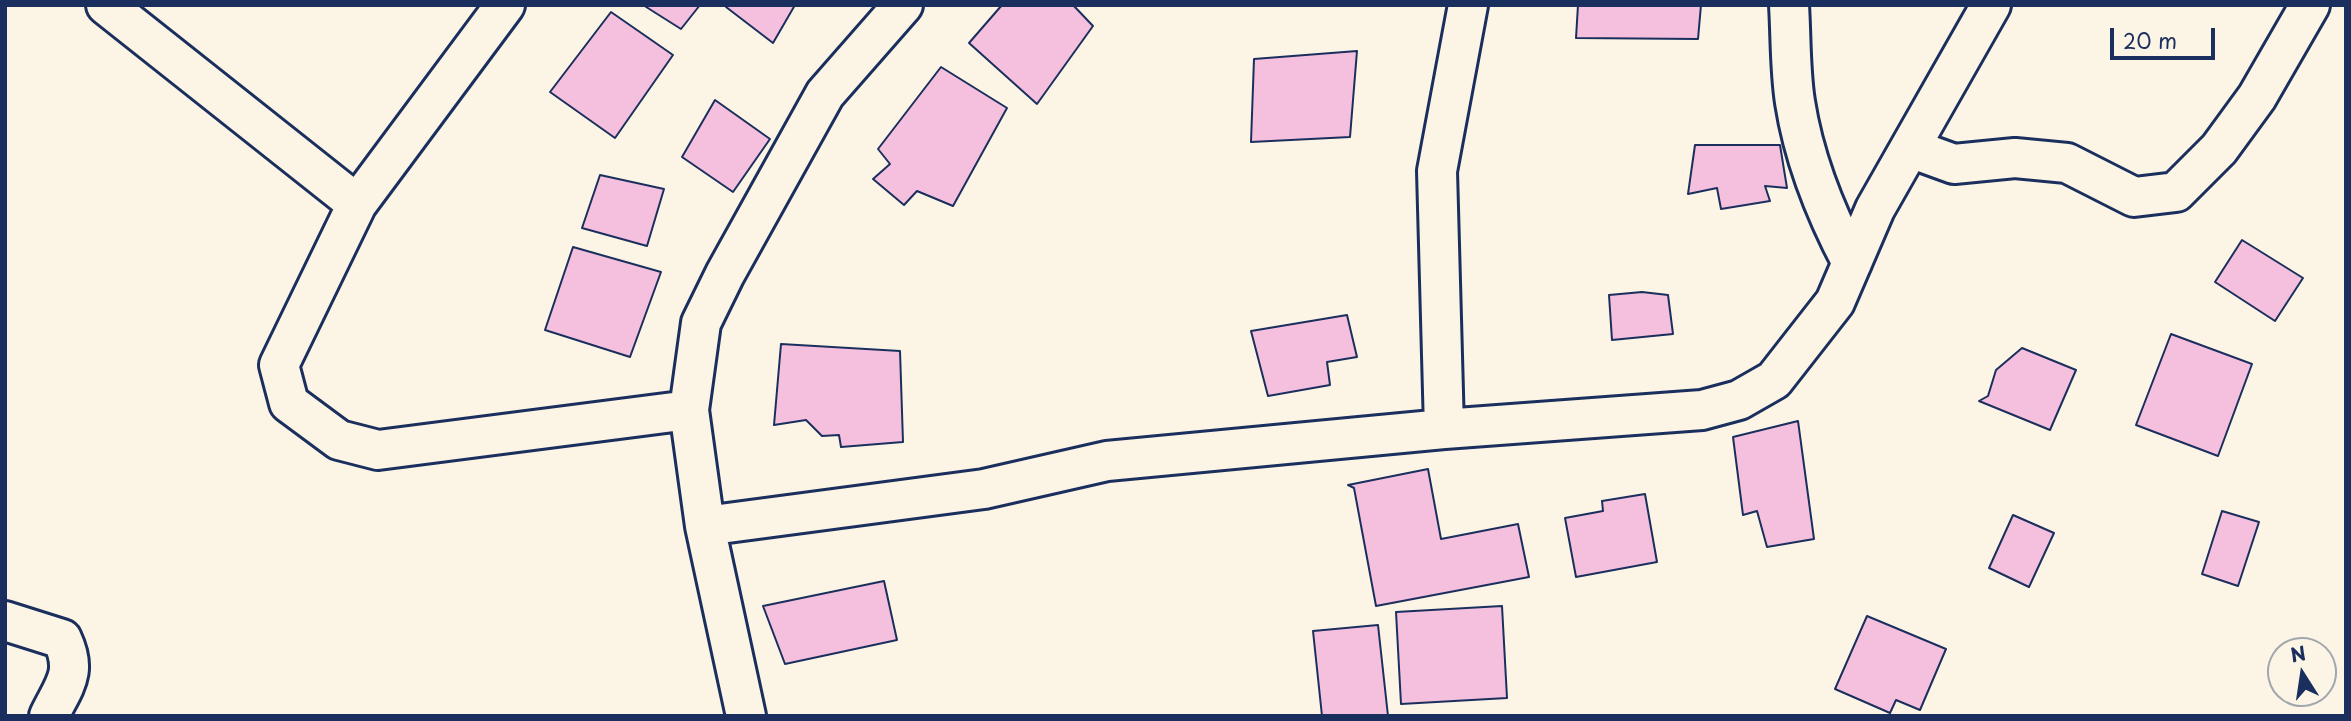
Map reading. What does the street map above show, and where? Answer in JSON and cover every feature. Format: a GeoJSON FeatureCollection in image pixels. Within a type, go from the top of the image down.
{"type":"FeatureCollection","features":[{"type":"Feature","properties":{"kind":"street"},"geometry":{"type":"LineString","coordinates":[[106,5],[358,204]]}},
{"type":"Feature","properties":{"kind":"street"},"geometry":{"type":"LineString","coordinates":[[505,5],[358,204],[279,365],[289,403],[339,440],[378,450],[689,410]]}},
{"type":"Feature","properties":{"kind":"street"},"geometry":{"type":"LineString","coordinates":[[746,716],[705,526],[689,410],[701,323],[725,274],[825,94],[903,5]]}},
{"type":"Feature","properties":{"kind":"street"},"geometry":{"type":"LineString","coordinates":[[1444,429],[1437,171],[1468,5]]}},
{"type":"Feature","properties":{"kind":"street"},"geometry":{"type":"LineString","coordinates":[[1789,5],[1795,100],[1805,152],[1828,218],[1852,263]]}},
{"type":"Feature","properties":{"kind":"street"},"geometry":{"type":"LineString","coordinates":[[705,526],[984,489],[1107,461],[1444,429],[1702,410],[1740,400],[1774,380],[1835,303],[1875,209],[1991,5]]}},
{"type":"Feature","properties":{"kind":"street"},"geometry":{"type":"LineString","coordinates":[[1910,148],[1954,164],[2015,158],[2067,163],[2134,197],[2176,192],[2219,149],[2257,97],[2310,5]]}},
{"type":"Feature","properties":{"kind":"street"},"geometry":{"type":"LineString","coordinates":[[5,621],[62,639],[71,658],[67,680],[49,716]]}},
{"type":"Feature","properties":{"kind":"building"},"geometry":{"type":"Polygon","coordinates":[[[643,5],[700,5],[681,29],[643,5]]]}},
{"type":"Feature","properties":{"kind":"building"},"geometry":{"type":"Polygon","coordinates":[[[795,5],[773,43],[726,7],[795,5]]]}},
{"type":"Feature","properties":{"kind":"building"},"geometry":{"type":"Polygon","coordinates":[[[1002,5],[1073,5],[1093,26],[1037,104],[969,43],[1002,5]]]}},
{"type":"Feature","properties":{"kind":"building"},"geometry":{"type":"Polygon","coordinates":[[[1578,5],[1701,5],[1698,39],[1576,38],[1578,5]]]}},
{"type":"Feature","properties":{"kind":"building"},"geometry":{"type":"Polygon","coordinates":[[[611,12],[673,55],[615,138],[550,92],[611,12]]]}},
{"type":"Feature","properties":{"kind":"building"},"geometry":{"type":"Polygon","coordinates":[[[1357,51],[1350,137],[1251,142],[1254,59],[1357,51]]]}},
{"type":"Feature","properties":{"kind":"building"},"geometry":{"type":"Polygon","coordinates":[[[941,67],[1007,108],[953,206],[917,191],[904,205],[873,179],[890,164],[878,149],[941,67]]]}},
{"type":"Feature","properties":{"kind":"building"},"geometry":{"type":"Polygon","coordinates":[[[715,100],[770,139],[733,192],[682,157],[715,100]]]}},
{"type":"Feature","properties":{"kind":"building"},"geometry":{"type":"Polygon","coordinates":[[[1695,145],[1780,145],[1787,188],[1765,186],[1770,201],[1721,209],[1717,188],[1688,194],[1695,145]]]}},
{"type":"Feature","properties":{"kind":"building"},"geometry":{"type":"Polygon","coordinates":[[[600,175],[664,189],[647,246],[582,228],[600,175]]]}},
{"type":"Feature","properties":{"kind":"building"},"geometry":{"type":"Polygon","coordinates":[[[2242,240],[2303,278],[2275,321],[2215,282],[2242,240]]]}},
{"type":"Feature","properties":{"kind":"building"},"geometry":{"type":"Polygon","coordinates":[[[573,247],[661,272],[630,357],[545,330],[573,247]]]}},
{"type":"Feature","properties":{"kind":"building"},"geometry":{"type":"Polygon","coordinates":[[[1642,292],[1668,295],[1673,334],[1612,340],[1609,295],[1642,292]]]}},
{"type":"Feature","properties":{"kind":"building"},"geometry":{"type":"Polygon","coordinates":[[[1347,315],[1357,357],[1327,362],[1330,385],[1268,396],[1251,331],[1347,315]]]}},
{"type":"Feature","properties":{"kind":"building"},"geometry":{"type":"Polygon","coordinates":[[[2171,334],[2252,364],[2218,456],[2136,425],[2171,334]]]}},
{"type":"Feature","properties":{"kind":"building"},"geometry":{"type":"Polygon","coordinates":[[[781,344],[900,351],[903,442],[841,447],[839,435],[822,436],[806,420],[774,425],[781,344]]]}},
{"type":"Feature","properties":{"kind":"building"},"geometry":{"type":"Polygon","coordinates":[[[2022,348],[2076,370],[2050,430],[1979,401],[1988,396],[1996,370],[2022,348]]]}},
{"type":"Feature","properties":{"kind":"building"},"geometry":{"type":"Polygon","coordinates":[[[1798,421],[1814,539],[1767,547],[1757,511],[1743,515],[1733,437],[1798,421]]]}},
{"type":"Feature","properties":{"kind":"building"},"geometry":{"type":"Polygon","coordinates":[[[1428,469],[1441,539],[1518,524],[1529,577],[1376,606],[1354,488],[1348,485],[1428,469]]]}},
{"type":"Feature","properties":{"kind":"building"},"geometry":{"type":"Polygon","coordinates":[[[1645,494],[1657,562],[1576,577],[1565,518],[1603,511],[1602,501],[1645,494]]]}},
{"type":"Feature","properties":{"kind":"building"},"geometry":{"type":"Polygon","coordinates":[[[2222,511],[2259,522],[2238,586],[2202,574],[2222,511]]]}},
{"type":"Feature","properties":{"kind":"building"},"geometry":{"type":"Polygon","coordinates":[[[2013,515],[2054,533],[2029,587],[1989,568],[2013,515]]]}},
{"type":"Feature","properties":{"kind":"building"},"geometry":{"type":"Polygon","coordinates":[[[884,581],[897,640],[785,664],[763,606],[884,581]]]}},
{"type":"Feature","properties":{"kind":"building"},"geometry":{"type":"Polygon","coordinates":[[[1502,606],[1507,698],[1401,704],[1396,612],[1502,606]]]}},
{"type":"Feature","properties":{"kind":"building"},"geometry":{"type":"Polygon","coordinates":[[[1867,616],[1946,649],[1920,710],[1896,700],[1890,713],[1835,689],[1867,616]]]}},
{"type":"Feature","properties":{"kind":"building"},"geometry":{"type":"Polygon","coordinates":[[[1378,625],[1388,716],[1322,716],[1313,631],[1378,625]]]}}]}
